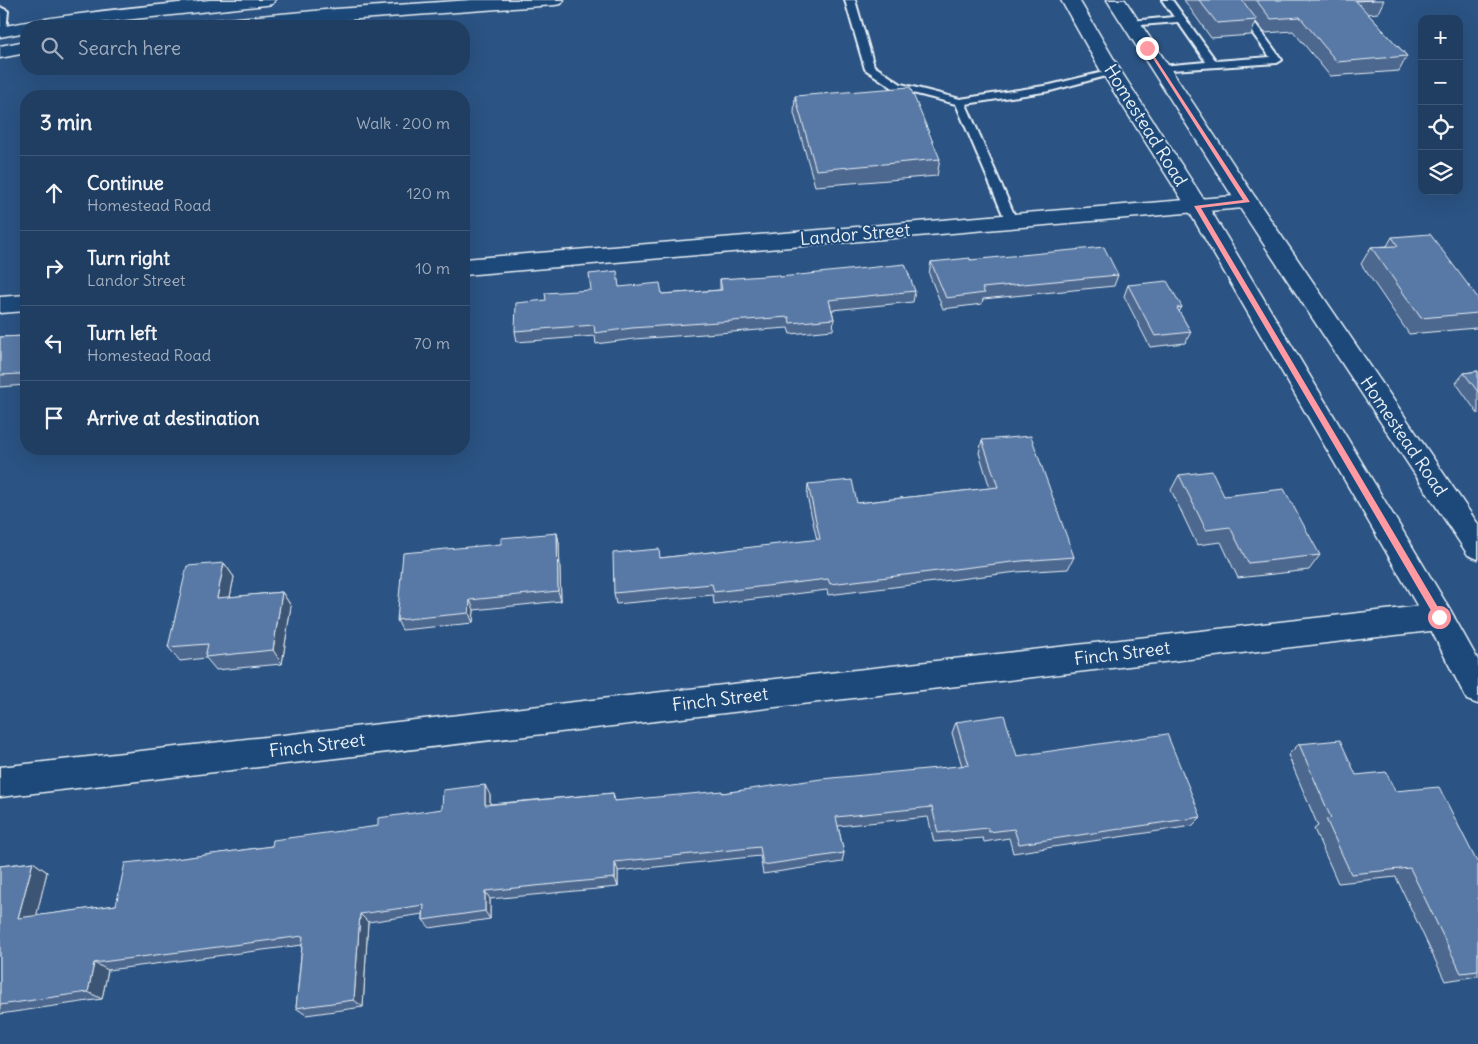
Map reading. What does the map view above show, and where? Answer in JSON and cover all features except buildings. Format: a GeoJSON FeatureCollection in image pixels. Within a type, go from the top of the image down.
{"type":"FeatureCollection","features":[{"type":"Feature","properties":{"kind":"main road"},"geometry":{"type":"LineString","coordinates":[[72,20],[266,0]]}},
{"type":"Feature","properties":{"kind":"main road"},"geometry":{"type":"LineString","coordinates":[[271,20],[436,4],[555,0]]}},
{"type":"Feature","properties":{"kind":"main road","name":"Homestead Road"},"geometry":{"type":"LineString","coordinates":[[1070,0],[1112,73],[1197,206],[1439,617],[1478,690]]}},
{"type":"Feature","properties":{"kind":"main road","name":"Homestead Road"},"geometry":{"type":"LineString","coordinates":[[1116,0],[1247,202],[1478,547]]}},
{"type":"Feature","properties":{"kind":"main road"},"geometry":{"type":"LineString","coordinates":[[0,32],[20,28]]}},
{"type":"Feature","properties":{"kind":"main road"},"geometry":{"type":"LineString","coordinates":[[0,52],[20,48]]}},
{"type":"Feature","properties":{"kind":"main road","name":"Landor Street"},"geometry":{"type":"LineString","coordinates":[[470,267],[1247,202]]}},
{"type":"Feature","properties":{"kind":"main road"},"geometry":{"type":"LineString","coordinates":[[0,305],[20,303]]}},
{"type":"Feature","properties":{"kind":"main road","name":"Finch Street"},"geometry":{"type":"LineString","coordinates":[[0,782],[1439,617]]}},
{"type":"Feature","properties":{"kind":"lane"},"geometry":{"type":"LineString","coordinates":[[850,0],[870,67],[897,86],[960,102],[1050,88],[1112,73]]}},
{"type":"Feature","properties":{"kind":"lane"},"geometry":{"type":"LineString","coordinates":[[1167,0],[1213,64]]}},
{"type":"Feature","properties":{"kind":"lane"},"geometry":{"type":"LineString","coordinates":[[1161,69],[1277,60],[1233,0]]}},
{"type":"Feature","properties":{"kind":"lane"},"geometry":{"type":"LineString","coordinates":[[0,10],[4,11],[0,32]]}},
{"type":"Feature","properties":{"kind":"lane"},"geometry":{"type":"LineString","coordinates":[[1131,24],[1180,19]]}},
{"type":"Feature","properties":{"kind":"lane"},"geometry":{"type":"LineString","coordinates":[[960,102],[1011,222]]}},
{"type":"Feature","properties":{"kind":"route"},"geometry":{"type":"LineString","coordinates":[[1147,48],[1247,202],[1197,206],[1439,617]]}}]}
